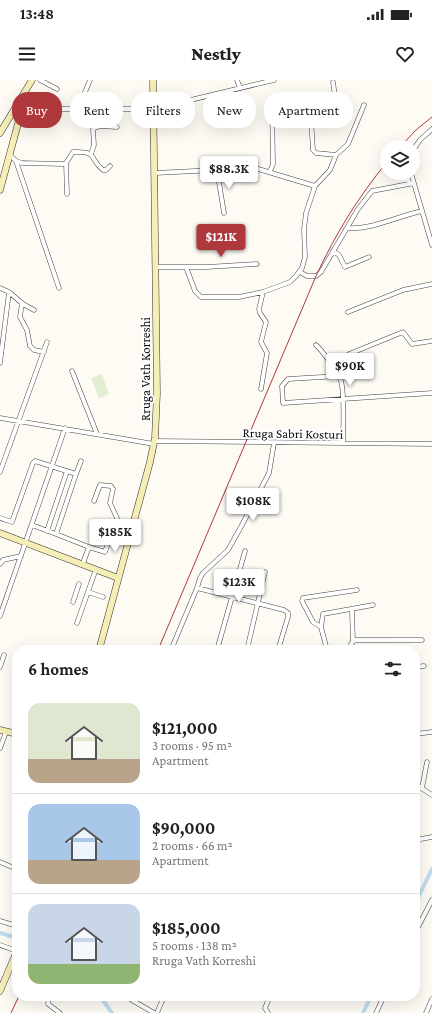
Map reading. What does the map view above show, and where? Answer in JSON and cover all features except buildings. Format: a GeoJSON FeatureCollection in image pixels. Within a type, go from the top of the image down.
{"type":"FeatureCollection","features":[{"type":"Feature","properties":{"kind":"main road"},"geometry":{"type":"LineString","coordinates":[[26,92],[32,80]]}},
{"type":"Feature","properties":{"kind":"main road","name":"Rruga Vath Korreshi"},"geometry":{"type":"LineString","coordinates":[[153,80],[153,92]]}},
{"type":"Feature","properties":{"kind":"main road"},"geometry":{"type":"LineString","coordinates":[[0,133],[12,116]]}},
{"type":"Feature","properties":{"kind":"main road"},"geometry":{"type":"LineString","coordinates":[[0,190],[16,128]]}},
{"type":"Feature","properties":{"kind":"main road","name":"Rruga Vath Korreshi"},"geometry":{"type":"LineString","coordinates":[[100,645],[154,442],[157,393],[153,128]]}},
{"type":"Feature","properties":{"kind":"main road"},"geometry":{"type":"LineString","coordinates":[[0,533],[83,563],[118,578]]}},
{"type":"Feature","properties":{"kind":"main road"},"geometry":{"type":"LineString","coordinates":[[0,726],[12,729]]}},
{"type":"Feature","properties":{"kind":"main road"},"geometry":{"type":"LineString","coordinates":[[0,991],[12,963]]}},
{"type":"Feature","properties":{"kind":"street"},"geometry":{"type":"LineString","coordinates":[[40,80],[56,89]]}},
{"type":"Feature","properties":{"kind":"street"},"geometry":{"type":"LineString","coordinates":[[85,92],[90,80]]}},
{"type":"Feature","properties":{"kind":"street"},"geometry":{"type":"LineString","coordinates":[[237,80],[240,88]]}},
{"type":"Feature","properties":{"kind":"street"},"geometry":{"type":"LineString","coordinates":[[195,99],[274,80]]}},
{"type":"Feature","properties":{"kind":"street"},"geometry":{"type":"LineString","coordinates":[[333,82],[334,92]]}},
{"type":"Feature","properties":{"kind":"street"},"geometry":{"type":"LineString","coordinates":[[186,267],[195,291],[201,296],[239,297],[263,292],[290,282],[300,272],[305,257],[304,229],[306,213],[315,186],[330,170],[336,155],[348,144],[364,105]]}},
{"type":"Feature","properties":{"kind":"street"},"geometry":{"type":"LineString","coordinates":[[91,154],[94,145],[93,129],[95,128]]}},
{"type":"Feature","properties":{"kind":"street"},"geometry":{"type":"LineString","coordinates":[[270,171],[273,164],[272,128]]}},
{"type":"Feature","properties":{"kind":"street"},"geometry":{"type":"LineString","coordinates":[[311,128],[312,150],[316,153],[336,155]]}},
{"type":"Feature","properties":{"kind":"street"},"geometry":{"type":"LineString","coordinates":[[420,140],[432,130]]}},
{"type":"Feature","properties":{"kind":"street"},"geometry":{"type":"LineString","coordinates":[[67,194],[66,164],[73,152],[91,154],[103,170],[106,170],[110,166]]}},
{"type":"Feature","properties":{"kind":"street"},"geometry":{"type":"LineString","coordinates":[[10,155],[16,161],[59,288]]}},
{"type":"Feature","properties":{"kind":"street"},"geometry":{"type":"LineString","coordinates":[[16,161],[66,164]]}},
{"type":"Feature","properties":{"kind":"street"},"geometry":{"type":"LineString","coordinates":[[154,173],[255,168],[270,171],[315,186]]}},
{"type":"Feature","properties":{"kind":"street"},"geometry":{"type":"LineString","coordinates":[[217,170],[224,213]]}},
{"type":"Feature","properties":{"kind":"street"},"geometry":{"type":"LineString","coordinates":[[413,180],[418,192],[432,245]]}},
{"type":"Feature","properties":{"kind":"street"},"geometry":{"type":"LineString","coordinates":[[300,272],[307,276],[318,276],[358,209],[372,191],[414,183]]}},
{"type":"Feature","properties":{"kind":"street"},"geometry":{"type":"LineString","coordinates":[[348,228],[376,224],[422,211]]}},
{"type":"Feature","properties":{"kind":"street"},"geometry":{"type":"LineString","coordinates":[[333,251],[339,255],[345,268],[369,258]]}},
{"type":"Feature","properties":{"kind":"street"},"geometry":{"type":"LineString","coordinates":[[155,267],[257,264]]}},
{"type":"Feature","properties":{"kind":"street"},"geometry":{"type":"LineString","coordinates":[[348,312],[403,290],[419,285],[432,284]]}},
{"type":"Feature","properties":{"kind":"street"},"geometry":{"type":"LineString","coordinates":[[0,288],[10,292],[22,303],[34,310]]}},
{"type":"Feature","properties":{"kind":"street"},"geometry":{"type":"LineString","coordinates":[[0,363],[10,292]]}},
{"type":"Feature","properties":{"kind":"street"},"geometry":{"type":"LineString","coordinates":[[261,389],[267,353],[261,342],[266,322],[260,313],[263,292]]}},
{"type":"Feature","properties":{"kind":"street"},"geometry":{"type":"LineString","coordinates":[[22,303],[20,317],[27,330],[30,346],[34,350],[44,352]]}},
{"type":"Feature","properties":{"kind":"street"},"geometry":{"type":"LineString","coordinates":[[432,341],[410,344],[403,332],[370,344],[349,354],[358,369],[357,372],[339,376],[288,379],[282,386],[283,403],[432,393]]}},
{"type":"Feature","properties":{"kind":"street"},"geometry":{"type":"LineString","coordinates":[[0,472],[47,342]]}},
{"type":"Feature","properties":{"kind":"street"},"geometry":{"type":"LineString","coordinates":[[316,345],[323,351],[339,376],[343,398],[343,443]]}},
{"type":"Feature","properties":{"kind":"street"},"geometry":{"type":"LineString","coordinates":[[72,371],[97,434]]}},
{"type":"Feature","properties":{"kind":"street","name":"Rruga Sabri Kosturi"},"geometry":{"type":"LineString","coordinates":[[0,418],[154,442],[432,444]]}},
{"type":"Feature","properties":{"kind":"street"},"geometry":{"type":"LineString","coordinates":[[0,616],[65,428]]}},
{"type":"Feature","properties":{"kind":"street"},"geometry":{"type":"LineString","coordinates":[[173,645],[203,573],[228,550],[269,473],[274,443]]}},
{"type":"Feature","properties":{"kind":"street"},"geometry":{"type":"LineString","coordinates":[[0,518],[12,522],[33,463],[37,460],[76,474]]}},
{"type":"Feature","properties":{"kind":"street"},"geometry":{"type":"LineString","coordinates":[[56,534],[81,461]]}},
{"type":"Feature","properties":{"kind":"street"},"geometry":{"type":"LineString","coordinates":[[47,531],[67,471]]}},
{"type":"Feature","properties":{"kind":"street"},"geometry":{"type":"LineString","coordinates":[[32,525],[105,552],[117,518],[110,504],[114,489],[111,486],[100,484],[94,501]]}},
{"type":"Feature","properties":{"kind":"street"},"geometry":{"type":"LineString","coordinates":[[61,489],[70,492]]}},
{"type":"Feature","properties":{"kind":"street"},"geometry":{"type":"LineString","coordinates":[[83,563],[89,547]]}},
{"type":"Feature","properties":{"kind":"street"},"geometry":{"type":"LineString","coordinates":[[218,645],[245,551]]}},
{"type":"Feature","properties":{"kind":"street"},"geometry":{"type":"LineString","coordinates":[[0,564],[3,560],[21,556]]}},
{"type":"Feature","properties":{"kind":"street"},"geometry":{"type":"LineString","coordinates":[[77,623],[96,568]]}},
{"type":"Feature","properties":{"kind":"street"},"geometry":{"type":"LineString","coordinates":[[248,645],[266,572]]}},
{"type":"Feature","properties":{"kind":"street"},"geometry":{"type":"LineString","coordinates":[[73,602],[79,584]]}},
{"type":"Feature","properties":{"kind":"street"},"geometry":{"type":"LineString","coordinates":[[197,588],[258,605],[284,610],[288,613],[279,645]]}},
{"type":"Feature","properties":{"kind":"street"},"geometry":{"type":"LineString","coordinates":[[321,627],[313,622],[302,601],[303,598],[357,590]]}},
{"type":"Feature","properties":{"kind":"street"},"geometry":{"type":"LineString","coordinates":[[88,592],[103,597]]}},
{"type":"Feature","properties":{"kind":"street"},"geometry":{"type":"LineString","coordinates":[[326,645],[321,627],[323,614],[373,605]]}},
{"type":"Feature","properties":{"kind":"street"},"geometry":{"type":"LineString","coordinates":[[352,611],[352,645]]}},
{"type":"Feature","properties":{"kind":"street"},"geometry":{"type":"LineString","coordinates":[[353,642],[358,640],[422,640]]}},
{"type":"Feature","properties":{"kind":"street"},"geometry":{"type":"LineString","coordinates":[[0,667],[4,655]]}},
{"type":"Feature","properties":{"kind":"street"},"geometry":{"type":"LineString","coordinates":[[420,666],[424,666]]}},
{"type":"Feature","properties":{"kind":"street"},"geometry":{"type":"LineString","coordinates":[[0,748],[3,731]]}},
{"type":"Feature","properties":{"kind":"street"},"geometry":{"type":"LineString","coordinates":[[420,733],[432,732]]}},
{"type":"Feature","properties":{"kind":"street"},"geometry":{"type":"LineString","coordinates":[[426,762],[422,788],[432,794]]}},
{"type":"Feature","properties":{"kind":"street"},"geometry":{"type":"LineString","coordinates":[[420,840],[432,837]]}},
{"type":"Feature","properties":{"kind":"street"},"geometry":{"type":"LineString","coordinates":[[0,862],[12,867]]}},
{"type":"Feature","properties":{"kind":"street"},"geometry":{"type":"LineString","coordinates":[[420,923],[432,900]]}},
{"type":"Feature","properties":{"kind":"street"},"geometry":{"type":"LineString","coordinates":[[0,921],[12,925]]}},
{"type":"Feature","properties":{"kind":"street"},"geometry":{"type":"LineString","coordinates":[[0,945],[12,950]]}},
{"type":"Feature","properties":{"kind":"street"},"geometry":{"type":"LineString","coordinates":[[426,1013],[432,999]]}},
{"type":"Feature","properties":{"kind":"street"},"geometry":{"type":"LineString","coordinates":[[48,1001],[48,1004],[60,1013]]}},
{"type":"Feature","properties":{"kind":"street"},"geometry":{"type":"LineString","coordinates":[[134,1001],[155,1013],[161,1001]]}},
{"type":"Feature","properties":{"kind":"street"},"geometry":{"type":"LineString","coordinates":[[268,1001],[265,1008],[268,1013]]}},
{"type":"Feature","properties":{"kind":"street"},"geometry":{"type":"LineString","coordinates":[[376,1013],[382,1001]]}},
{"type":"Feature","properties":{"kind":"green space"},"geometry":{"type":"Polygon","coordinates":[[[102,374],[109,394],[99,398],[91,378],[102,374]]]}},
{"type":"Feature","properties":{"kind":"waterway"},"geometry":{"type":"LineString","coordinates":[[420,894],[432,869]]}},
{"type":"Feature","properties":{"kind":"waterway"},"geometry":{"type":"LineString","coordinates":[[0,933],[12,937]]}},
{"type":"Feature","properties":{"kind":"waterway"},"geometry":{"type":"LineString","coordinates":[[104,1001],[112,1013]]}},
{"type":"Feature","properties":{"kind":"waterway"},"geometry":{"type":"LineString","coordinates":[[363,1013],[369,1001]]}},
{"type":"Feature","properties":{"kind":"railway"},"geometry":{"type":"LineString","coordinates":[[407,140],[432,117]]}},
{"type":"Feature","properties":{"kind":"railway"},"geometry":{"type":"LineString","coordinates":[[160,645],[316,276],[348,217],[366,189],[380,171]]}},
{"type":"Feature","properties":{"kind":"railway"},"geometry":{"type":"LineString","coordinates":[[11,1013],[17,1001]]}}]}
